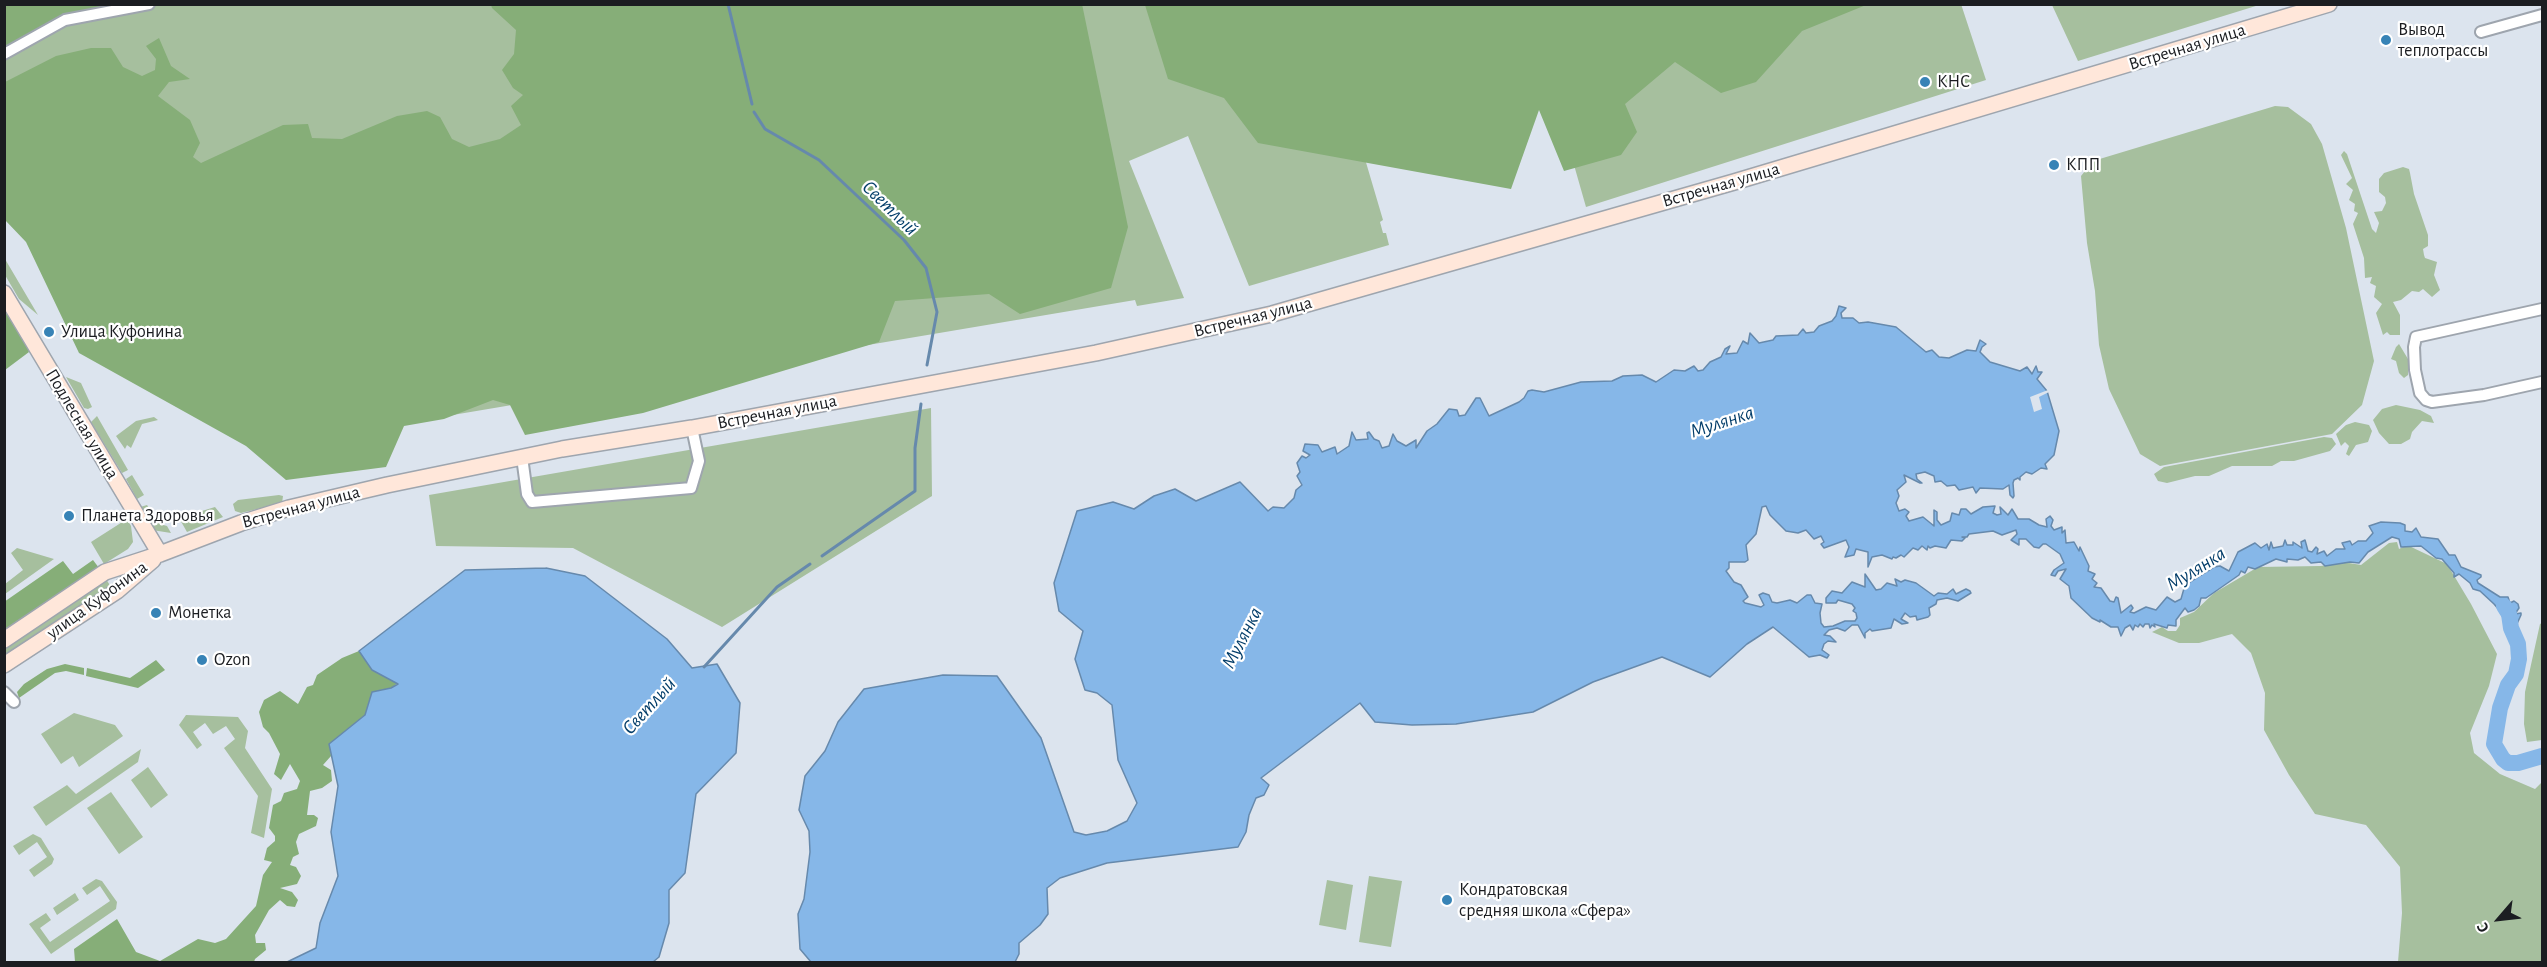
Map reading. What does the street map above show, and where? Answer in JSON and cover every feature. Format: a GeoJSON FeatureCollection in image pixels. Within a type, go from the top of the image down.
{"type":"FeatureCollection","features":[{"type":"Feature","properties":{"kind":"main road","name":"Встречная улица"},"geometry":{"type":"LineString","coordinates":[[160,554],[226,528],[289,508],[387,485],[522,457],[1096,353],[1272,314],[1745,179],[2329,4]]}},
{"type":"Feature","properties":{"kind":"main road","name":"Подлесная улица"},"geometry":{"type":"LineString","coordinates":[[4,293],[160,554]]}},
{"type":"Feature","properties":{"kind":"main road","name":"улица Куфонина"},"geometry":{"type":"LineString","coordinates":[[4,640],[105,572],[160,554]]}},
{"type":"Feature","properties":{"kind":"main road","name":"улица Куфонина"},"geometry":{"type":"LineString","coordinates":[[4,665],[117,591],[160,554]]}},
{"type":"Feature","properties":{"kind":"street"},"geometry":{"type":"LineString","coordinates":[[4,54],[65,21],[149,4]]}},
{"type":"Feature","properties":{"kind":"street"},"geometry":{"type":"LineString","coordinates":[[2481,32],[2542,15]]}},
{"type":"Feature","properties":{"kind":"street"},"geometry":{"type":"LineString","coordinates":[[2542,309],[2416,337],[2414,347],[2415,370],[2421,393],[2426,400],[2432,402],[2484,395],[2542,382]]}},
{"type":"Feature","properties":{"kind":"street"},"geometry":{"type":"LineString","coordinates":[[522,457],[527,494],[532,502],[691,488],[699,461],[692,428]]}},
{"type":"Feature","properties":{"kind":"street"},"geometry":{"type":"LineString","coordinates":[[4,692],[14,702]]}},
{"type":"Feature","properties":{"kind":"green space"},"geometry":{"type":"Polygon","coordinates":[[[5,4],[1961,4],[1986,80],[1586,207],[1552,88],[1339,71],[1383,220],[1380,222],[1383,233],[1386,233],[1389,245],[1249,286],[1188,136],[1129,161],[1184,298],[1137,306],[1135,300],[328,436],[5,160],[5,4]]]}},
{"type":"Feature","properties":{"kind":"green space"},"geometry":{"type":"Polygon","coordinates":[[[1082,4],[1128,227],[1111,288],[1020,314],[989,294],[895,301],[879,342],[643,413],[525,435],[510,405],[493,400],[444,419],[404,426],[386,467],[286,480],[246,446],[79,353],[26,242],[5,220],[5,82],[56,56],[91,48],[111,48],[123,67],[142,76],[155,70],[156,59],[146,46],[159,38],[171,66],[190,79],[169,82],[158,96],[190,120],[200,143],[193,157],[201,163],[283,125],[308,124],[312,138],[342,139],[397,116],[427,111],[440,117],[452,139],[469,147],[500,139],[521,125],[511,106],[523,95],[513,88],[502,70],[514,54],[516,30],[491,5],[1082,4]]]}},
{"type":"Feature","properties":{"kind":"green space"},"geometry":{"type":"Polygon","coordinates":[[[1145,4],[1866,5],[1802,31],[1756,82],[1721,93],[1675,62],[1625,104],[1637,132],[1621,155],[1564,171],[1539,110],[1511,189],[1258,143],[1224,98],[1168,79],[1145,4]]]}},
{"type":"Feature","properties":{"kind":"green space"},"geometry":{"type":"Polygon","coordinates":[[[5,5],[133,5],[46,25],[5,50],[5,5]]]}},
{"type":"Feature","properties":{"kind":"green space"},"geometry":{"type":"Polygon","coordinates":[[[2052,5],[2259,5],[2078,61],[2052,5]]]}},
{"type":"Feature","properties":{"kind":"green space"},"geometry":{"type":"Polygon","coordinates":[[[2275,106],[2288,107],[2311,124],[2322,144],[2346,228],[2374,361],[2362,405],[2332,434],[2160,466],[2140,454],[2109,389],[2099,345],[2081,176],[2093,161],[2275,106]]]}},
{"type":"Feature","properties":{"kind":"green space"},"geometry":{"type":"Polygon","coordinates":[[[2344,151],[2347,154],[2372,229],[2376,233],[2379,223],[2374,212],[2382,211],[2386,203],[2385,197],[2379,192],[2379,179],[2384,173],[2403,167],[2409,169],[2414,194],[2428,235],[2428,246],[2423,249],[2424,255],[2425,258],[2437,262],[2434,275],[2440,290],[2432,297],[2423,289],[2419,292],[2412,291],[2401,300],[2393,302],[2400,315],[2400,335],[2390,335],[2387,332],[2383,335],[2376,313],[2382,304],[2374,297],[2376,286],[2370,283],[2372,277],[2365,278],[2364,258],[2353,224],[2358,213],[2354,211],[2355,204],[2349,200],[2353,190],[2346,184],[2352,178],[2341,155],[2344,151]]]}},
{"type":"Feature","properties":{"kind":"green space"},"geometry":{"type":"Polygon","coordinates":[[[5,259],[38,315],[19,299],[5,275],[5,259]]]}},
{"type":"Feature","properties":{"kind":"green space"},"geometry":{"type":"Polygon","coordinates":[[[4,307],[29,352],[5,370],[4,307]]]}},
{"type":"Feature","properties":{"kind":"green space"},"geometry":{"type":"Polygon","coordinates":[[[2399,344],[2408,359],[2408,375],[2404,378],[2399,373],[2396,361],[2391,359],[2399,344]]]}},
{"type":"Feature","properties":{"kind":"green space"},"geometry":{"type":"Polygon","coordinates":[[[66,377],[81,383],[92,407],[84,408],[66,377]]]}},
{"type":"Feature","properties":{"kind":"green space"},"geometry":{"type":"Polygon","coordinates":[[[2396,405],[2420,410],[2431,416],[2434,423],[2422,421],[2412,432],[2410,439],[2401,444],[2389,444],[2379,433],[2373,420],[2382,409],[2396,405]]]}},
{"type":"Feature","properties":{"kind":"green space"},"geometry":{"type":"Polygon","coordinates":[[[931,408],[932,496],[722,627],[573,548],[436,546],[429,495],[931,408]]]}},
{"type":"Feature","properties":{"kind":"green space"},"geometry":{"type":"Polygon","coordinates":[[[97,416],[128,470],[122,473],[91,422],[97,416]]]}},
{"type":"Feature","properties":{"kind":"green space"},"geometry":{"type":"Polygon","coordinates":[[[154,417],[158,420],[142,424],[131,448],[127,445],[125,449],[116,436],[136,421],[154,417]]]}},
{"type":"Feature","properties":{"kind":"green space"},"geometry":{"type":"Polygon","coordinates":[[[2355,422],[2369,425],[2372,431],[2368,442],[2356,445],[2349,456],[2346,454],[2349,446],[2345,442],[2341,446],[2336,434],[2346,425],[2355,422]]]}},
{"type":"Feature","properties":{"kind":"green space"},"geometry":{"type":"Polygon","coordinates":[[[2324,437],[2332,438],[2336,444],[2330,451],[2294,461],[2281,461],[2272,466],[2232,466],[2209,476],[2195,476],[2167,483],[2158,481],[2154,474],[2164,467],[2324,437]]]}},
{"type":"Feature","properties":{"kind":"green space"},"geometry":{"type":"Polygon","coordinates":[[[132,475],[144,495],[137,499],[126,479],[132,475]]]}},
{"type":"Feature","properties":{"kind":"green space"},"geometry":{"type":"Polygon","coordinates":[[[283,496],[282,503],[241,513],[235,511],[233,504],[238,500],[283,496]]]}},
{"type":"Feature","properties":{"kind":"green space"},"geometry":{"type":"Polygon","coordinates":[[[147,505],[160,524],[167,526],[171,533],[152,530],[137,508],[147,505]]]}},
{"type":"Feature","properties":{"kind":"green space"},"geometry":{"type":"Polygon","coordinates":[[[215,507],[223,517],[187,532],[179,518],[215,507]]]}},
{"type":"Feature","properties":{"kind":"green space"},"geometry":{"type":"Polygon","coordinates":[[[127,519],[131,526],[133,542],[128,549],[104,564],[91,542],[127,519]]]}},
{"type":"Feature","properties":{"kind":"green space"},"geometry":{"type":"Polygon","coordinates":[[[2397,542],[2399,549],[2407,545],[2447,564],[2497,654],[2489,686],[2470,733],[2474,753],[2500,774],[2535,789],[2542,782],[2542,962],[2398,962],[2402,913],[2400,867],[2366,825],[2315,814],[2289,775],[2264,730],[2265,693],[2251,653],[2232,634],[2199,643],[2179,643],[2152,632],[2162,627],[2168,631],[2176,631],[2180,625],[2180,618],[2194,612],[2214,593],[2258,567],[2321,566],[2343,562],[2361,565],[2389,543],[2397,542]]]}},
{"type":"Feature","properties":{"kind":"green space"},"geometry":{"type":"Polygon","coordinates":[[[17,548],[54,559],[5,594],[5,584],[23,570],[11,553],[17,548]]]}},
{"type":"Feature","properties":{"kind":"green space"},"geometry":{"type":"Polygon","coordinates":[[[93,560],[99,568],[5,634],[4,602],[63,561],[73,574],[93,560]]]}},
{"type":"Feature","properties":{"kind":"green space"},"geometry":{"type":"Polygon","coordinates":[[[106,579],[111,587],[5,659],[5,648],[106,579]]]}},
{"type":"Feature","properties":{"kind":"green space"},"geometry":{"type":"Polygon","coordinates":[[[2542,623],[2542,740],[2527,742],[2524,724],[2525,692],[2542,623]]]}},
{"type":"Feature","properties":{"kind":"green space"},"geometry":{"type":"Polygon","coordinates":[[[359,651],[372,670],[398,683],[391,688],[372,692],[365,715],[330,744],[331,756],[323,765],[331,770],[332,781],[322,788],[310,791],[307,815],[314,815],[318,818],[316,826],[299,834],[296,842],[299,854],[293,857],[290,865],[296,867],[301,876],[297,884],[280,888],[292,892],[298,900],[295,907],[287,906],[280,900],[269,910],[255,935],[256,943],[265,943],[266,950],[254,962],[75,962],[74,949],[117,919],[136,952],[160,961],[198,939],[215,943],[226,939],[256,906],[263,875],[272,862],[264,860],[267,848],[275,841],[275,836],[269,828],[273,805],[281,801],[284,793],[297,789],[300,781],[290,764],[281,780],[274,774],[280,754],[269,733],[263,727],[259,712],[264,700],[280,691],[298,704],[307,687],[313,685],[317,675],[342,658],[359,651]]]}},
{"type":"Feature","properties":{"kind":"green space"},"geometry":{"type":"Polygon","coordinates":[[[156,660],[165,670],[138,688],[86,676],[87,668],[130,678],[156,660]]]}},
{"type":"Feature","properties":{"kind":"green space"},"geometry":{"type":"Polygon","coordinates":[[[65,664],[84,668],[84,675],[66,671],[55,673],[19,698],[17,692],[24,684],[47,669],[65,664]]]}},
{"type":"Feature","properties":{"kind":"green space"},"geometry":{"type":"Polygon","coordinates":[[[74,713],[115,725],[123,736],[79,767],[73,756],[61,764],[41,734],[74,713]]]}},
{"type":"Feature","properties":{"kind":"green space"},"geometry":{"type":"Polygon","coordinates":[[[186,715],[238,717],[248,731],[245,748],[272,789],[264,838],[251,833],[258,796],[224,748],[235,739],[226,726],[213,734],[205,723],[193,732],[202,745],[197,749],[179,725],[186,715]]]}},
{"type":"Feature","properties":{"kind":"green space"},"geometry":{"type":"Polygon","coordinates":[[[141,749],[138,762],[46,826],[33,807],[67,785],[76,794],[141,749]]]}},
{"type":"Feature","properties":{"kind":"green space"},"geometry":{"type":"Polygon","coordinates":[[[148,767],[168,795],[151,808],[131,780],[148,767]]]}},
{"type":"Feature","properties":{"kind":"green space"},"geometry":{"type":"Polygon","coordinates":[[[111,792],[143,837],[119,854],[87,808],[111,792]]]}},
{"type":"Feature","properties":{"kind":"green space"},"geometry":{"type":"Polygon","coordinates":[[[33,834],[41,838],[54,859],[52,864],[34,877],[29,870],[47,857],[37,842],[19,855],[13,846],[33,834]]]}},
{"type":"Feature","properties":{"kind":"green space"},"geometry":{"type":"Polygon","coordinates":[[[1369,876],[1402,881],[1391,947],[1359,942],[1369,876]]]}},
{"type":"Feature","properties":{"kind":"green space"},"geometry":{"type":"Polygon","coordinates":[[[96,879],[102,881],[117,902],[116,909],[51,954],[29,924],[46,913],[51,920],[40,928],[50,942],[110,901],[100,886],[87,895],[82,888],[96,879]]]}},
{"type":"Feature","properties":{"kind":"green space"},"geometry":{"type":"Polygon","coordinates":[[[1327,880],[1353,885],[1346,930],[1319,925],[1327,880]]]}},
{"type":"Feature","properties":{"kind":"green space"},"geometry":{"type":"Polygon","coordinates":[[[75,893],[79,900],[57,915],[53,908],[75,893]]]}},
{"type":"Feature","properties":{"kind":"water"},"geometry":{"type":"Polygon","coordinates":[[[1839,306],[1846,308],[1841,313],[1842,318],[1853,318],[1859,323],[1868,322],[1896,327],[1926,352],[1932,350],[1939,357],[1949,358],[1967,350],[1976,351],[1980,340],[1986,344],[1980,352],[1990,362],[2020,371],[2027,367],[2032,374],[2036,366],[2038,372],[2042,372],[2037,379],[2047,391],[2059,431],[2054,455],[2045,464],[2047,469],[2041,468],[2032,474],[2026,472],[2020,480],[2018,478],[2014,480],[2013,498],[2010,495],[2009,485],[2003,489],[1980,488],[1976,493],[1973,487],[1959,490],[1955,485],[1947,486],[1941,481],[1935,482],[1934,476],[1925,472],[1916,474],[1917,479],[1922,483],[1904,475],[1906,482],[1897,490],[1899,496],[1896,503],[1899,511],[1905,509],[1909,512],[1906,516],[1909,521],[1923,517],[1934,526],[1934,510],[1937,512],[1937,520],[1941,525],[1950,521],[1952,513],[1959,515],[1961,509],[1966,509],[1971,514],[1983,507],[1995,506],[1993,513],[1997,515],[2001,514],[2000,507],[2008,515],[2012,509],[2018,519],[2029,519],[2047,527],[2046,519],[2050,516],[2054,530],[2062,527],[2062,533],[2065,530],[2066,543],[2074,542],[2079,551],[2080,547],[2089,566],[2088,571],[2095,574],[2092,579],[2097,583],[2094,587],[2101,588],[2110,601],[2114,602],[2116,597],[2118,598],[2121,613],[2131,605],[2133,608],[2130,612],[2134,613],[2146,607],[2156,610],[2167,597],[2175,602],[2181,599],[2185,585],[2214,567],[2220,566],[2229,571],[2238,552],[2255,543],[2261,548],[2267,544],[2269,550],[2271,542],[2273,548],[2283,546],[2285,540],[2287,545],[2293,545],[2293,542],[2302,548],[2301,542],[2305,540],[2308,551],[2312,552],[2316,547],[2317,554],[2324,551],[2327,556],[2336,549],[2345,549],[2342,543],[2350,541],[2352,545],[2358,541],[2366,541],[2373,533],[2369,526],[2381,522],[2400,523],[2405,525],[2405,531],[2412,532],[2416,528],[2421,537],[2438,539],[2449,555],[2455,555],[2461,567],[2481,575],[2477,580],[2478,583],[2500,597],[2508,597],[2510,603],[2514,601],[2518,604],[2519,608],[2515,614],[2521,613],[2521,615],[2516,626],[2507,627],[2494,604],[2480,591],[2473,589],[2470,583],[2459,574],[2454,577],[2454,573],[2442,559],[2436,558],[2421,546],[2401,547],[2399,539],[2392,537],[2368,552],[2359,563],[2325,566],[2321,562],[2311,563],[2305,557],[2298,560],[2287,559],[2287,562],[2276,559],[2255,569],[2248,567],[2245,573],[2241,571],[2239,575],[2206,598],[2201,598],[2199,606],[2194,610],[2188,612],[2185,608],[2176,620],[2176,626],[2168,625],[2167,628],[2154,624],[2155,627],[2152,625],[2150,628],[2149,624],[2143,627],[2140,624],[2138,627],[2135,625],[2133,630],[2130,625],[2125,628],[2121,636],[2118,627],[2111,627],[2092,618],[2071,598],[2069,586],[2060,579],[2066,569],[2058,571],[2055,576],[2051,575],[2064,563],[2060,554],[2046,544],[2039,548],[2034,547],[2026,539],[2019,539],[2019,545],[2011,540],[2017,534],[2016,530],[2002,535],[1993,531],[1969,534],[1967,537],[1962,537],[1965,538],[1962,541],[1951,540],[1946,548],[1928,546],[1927,550],[1922,546],[1918,550],[1913,548],[1904,557],[1901,555],[1892,559],[1882,555],[1872,557],[1868,567],[1868,552],[1856,549],[1854,555],[1845,557],[1849,547],[1846,540],[1824,548],[1821,544],[1824,542],[1821,536],[1814,539],[1806,530],[1798,533],[1786,531],[1770,515],[1766,506],[1762,507],[1756,534],[1746,545],[1748,560],[1729,562],[1729,568],[1726,571],[1734,582],[1741,585],[1748,597],[1743,601],[1745,603],[1761,607],[1764,605],[1759,595],[1763,593],[1769,595],[1772,602],[1777,603],[1790,600],[1797,603],[1807,595],[1811,595],[1815,603],[1822,604],[1820,613],[1824,627],[1845,621],[1855,621],[1857,618],[1852,604],[1838,600],[1836,603],[1826,603],[1826,598],[1832,591],[1842,593],[1852,582],[1865,587],[1865,574],[1876,590],[1881,589],[1887,583],[1897,586],[1895,579],[1901,582],[1905,580],[1916,583],[1934,596],[1938,593],[1947,594],[1953,589],[1956,594],[1966,589],[1971,593],[1958,601],[1947,598],[1937,600],[1936,604],[1929,608],[1928,617],[1917,620],[1916,616],[1910,617],[1905,613],[1901,619],[1908,623],[1902,624],[1894,619],[1891,628],[1872,631],[1870,629],[1865,633],[1865,638],[1858,625],[1852,625],[1845,631],[1837,628],[1829,630],[1824,635],[1830,636],[1836,642],[1828,641],[1824,644],[1822,650],[1829,655],[1827,658],[1820,655],[1809,657],[1773,627],[1747,644],[1710,677],[1662,657],[1593,682],[1533,712],[1456,724],[1412,725],[1375,722],[1360,703],[1261,778],[1269,785],[1264,795],[1256,798],[1249,815],[1246,832],[1238,847],[1107,863],[1060,878],[1047,888],[1048,914],[1040,925],[1019,943],[1019,954],[1015,962],[811,962],[800,949],[798,914],[804,899],[810,852],[809,831],[799,810],[805,776],[825,751],[838,722],[864,689],[943,675],[997,676],[1041,738],[1074,832],[1086,835],[1107,831],[1127,821],[1137,803],[1118,760],[1112,705],[1097,693],[1085,690],[1075,659],[1083,631],[1059,611],[1054,583],[1077,511],[1113,502],[1134,509],[1154,496],[1175,489],[1196,501],[1240,482],[1268,511],[1273,507],[1284,508],[1302,485],[1297,476],[1300,472],[1297,463],[1302,456],[1306,458],[1310,455],[1303,451],[1305,444],[1318,445],[1322,452],[1335,447],[1337,454],[1349,446],[1352,432],[1356,440],[1368,439],[1367,433],[1369,432],[1374,439],[1379,441],[1382,448],[1389,446],[1393,434],[1397,441],[1406,446],[1416,440],[1416,448],[1427,431],[1437,424],[1449,409],[1457,410],[1459,416],[1465,415],[1476,398],[1480,398],[1489,416],[1519,402],[1528,391],[1532,390],[1544,392],[1581,382],[1612,381],[1623,376],[1642,375],[1656,382],[1674,370],[1685,371],[1694,366],[1698,371],[1703,370],[1710,362],[1721,357],[1725,349],[1730,346],[1726,354],[1737,353],[1743,341],[1748,344],[1750,333],[1759,343],[1773,340],[1776,336],[1798,335],[1803,329],[1806,333],[1814,332],[1819,326],[1832,321],[1839,306]]]}},
{"type":"Feature","properties":{"kind":"water"},"geometry":{"type":"Polygon","coordinates":[[[546,568],[585,576],[667,639],[692,668],[717,664],[740,703],[736,753],[696,794],[685,873],[669,890],[669,923],[659,957],[653,962],[287,962],[316,948],[320,923],[338,876],[331,832],[338,786],[329,744],[365,715],[372,692],[398,684],[372,670],[359,651],[465,570],[546,568]]]}},
{"type":"Feature","properties":{"kind":"pier"},"geometry":{"type":"Polygon","coordinates":[[[2048,390],[2049,392],[2039,397],[2042,409],[2034,412],[2030,397],[2048,390]]]}},
{"type":"Feature","properties":{"kind":"waterway"},"geometry":{"type":"LineString","coordinates":[[728,4],[752,104]]}},
{"type":"Feature","properties":{"kind":"waterway","name":"Светлый"},"geometry":{"type":"LineString","coordinates":[[754,112],[765,129],[819,160],[904,240],[926,268],[937,312],[927,365]]}},
{"type":"Feature","properties":{"kind":"waterway","name":"Светлый"},"geometry":{"type":"LineString","coordinates":[[822,556],[915,491],[915,448],[921,404]]}},
{"type":"Feature","properties":{"kind":"waterway","name":"Светлый"},"geometry":{"type":"LineString","coordinates":[[704,667],[777,587],[810,564]]}},
{"type":"Feature","properties":{"kind":"waterway","name":"Мулянка"},"geometry":{"type":"LineString","coordinates":[[2504,606],[2509,614],[2511,628],[2518,644],[2519,659],[2516,674],[2508,685],[2500,708],[2494,744],[2508,763],[2518,763],[2542,756]]}},
{"type":"Feature","properties":{"kind":"place","name":"Вывод теплотрассы"},"geometry":{"type":"Point","coordinates":[2386,40]}},
{"type":"Feature","properties":{"kind":"place","name":"КНС"},"geometry":{"type":"Point","coordinates":[1925,82]}},
{"type":"Feature","properties":{"kind":"place","name":"КПП"},"geometry":{"type":"Point","coordinates":[2054,165]}},
{"type":"Feature","properties":{"kind":"place","name":"Улица Куфонина"},"geometry":{"type":"Point","coordinates":[49,332]}},
{"type":"Feature","properties":{"kind":"place","name":"Планета Здоровья"},"geometry":{"type":"Point","coordinates":[69,516]}},
{"type":"Feature","properties":{"kind":"place","name":"Монетка"},"geometry":{"type":"Point","coordinates":[156,613]}},
{"type":"Feature","properties":{"kind":"place","name":"Ozon"},"geometry":{"type":"Point","coordinates":[202,660]}},
{"type":"Feature","properties":{"kind":"place","name":"Кондратовская средняя школа «Сфера»"},"geometry":{"type":"Point","coordinates":[1447,900]}}]}
